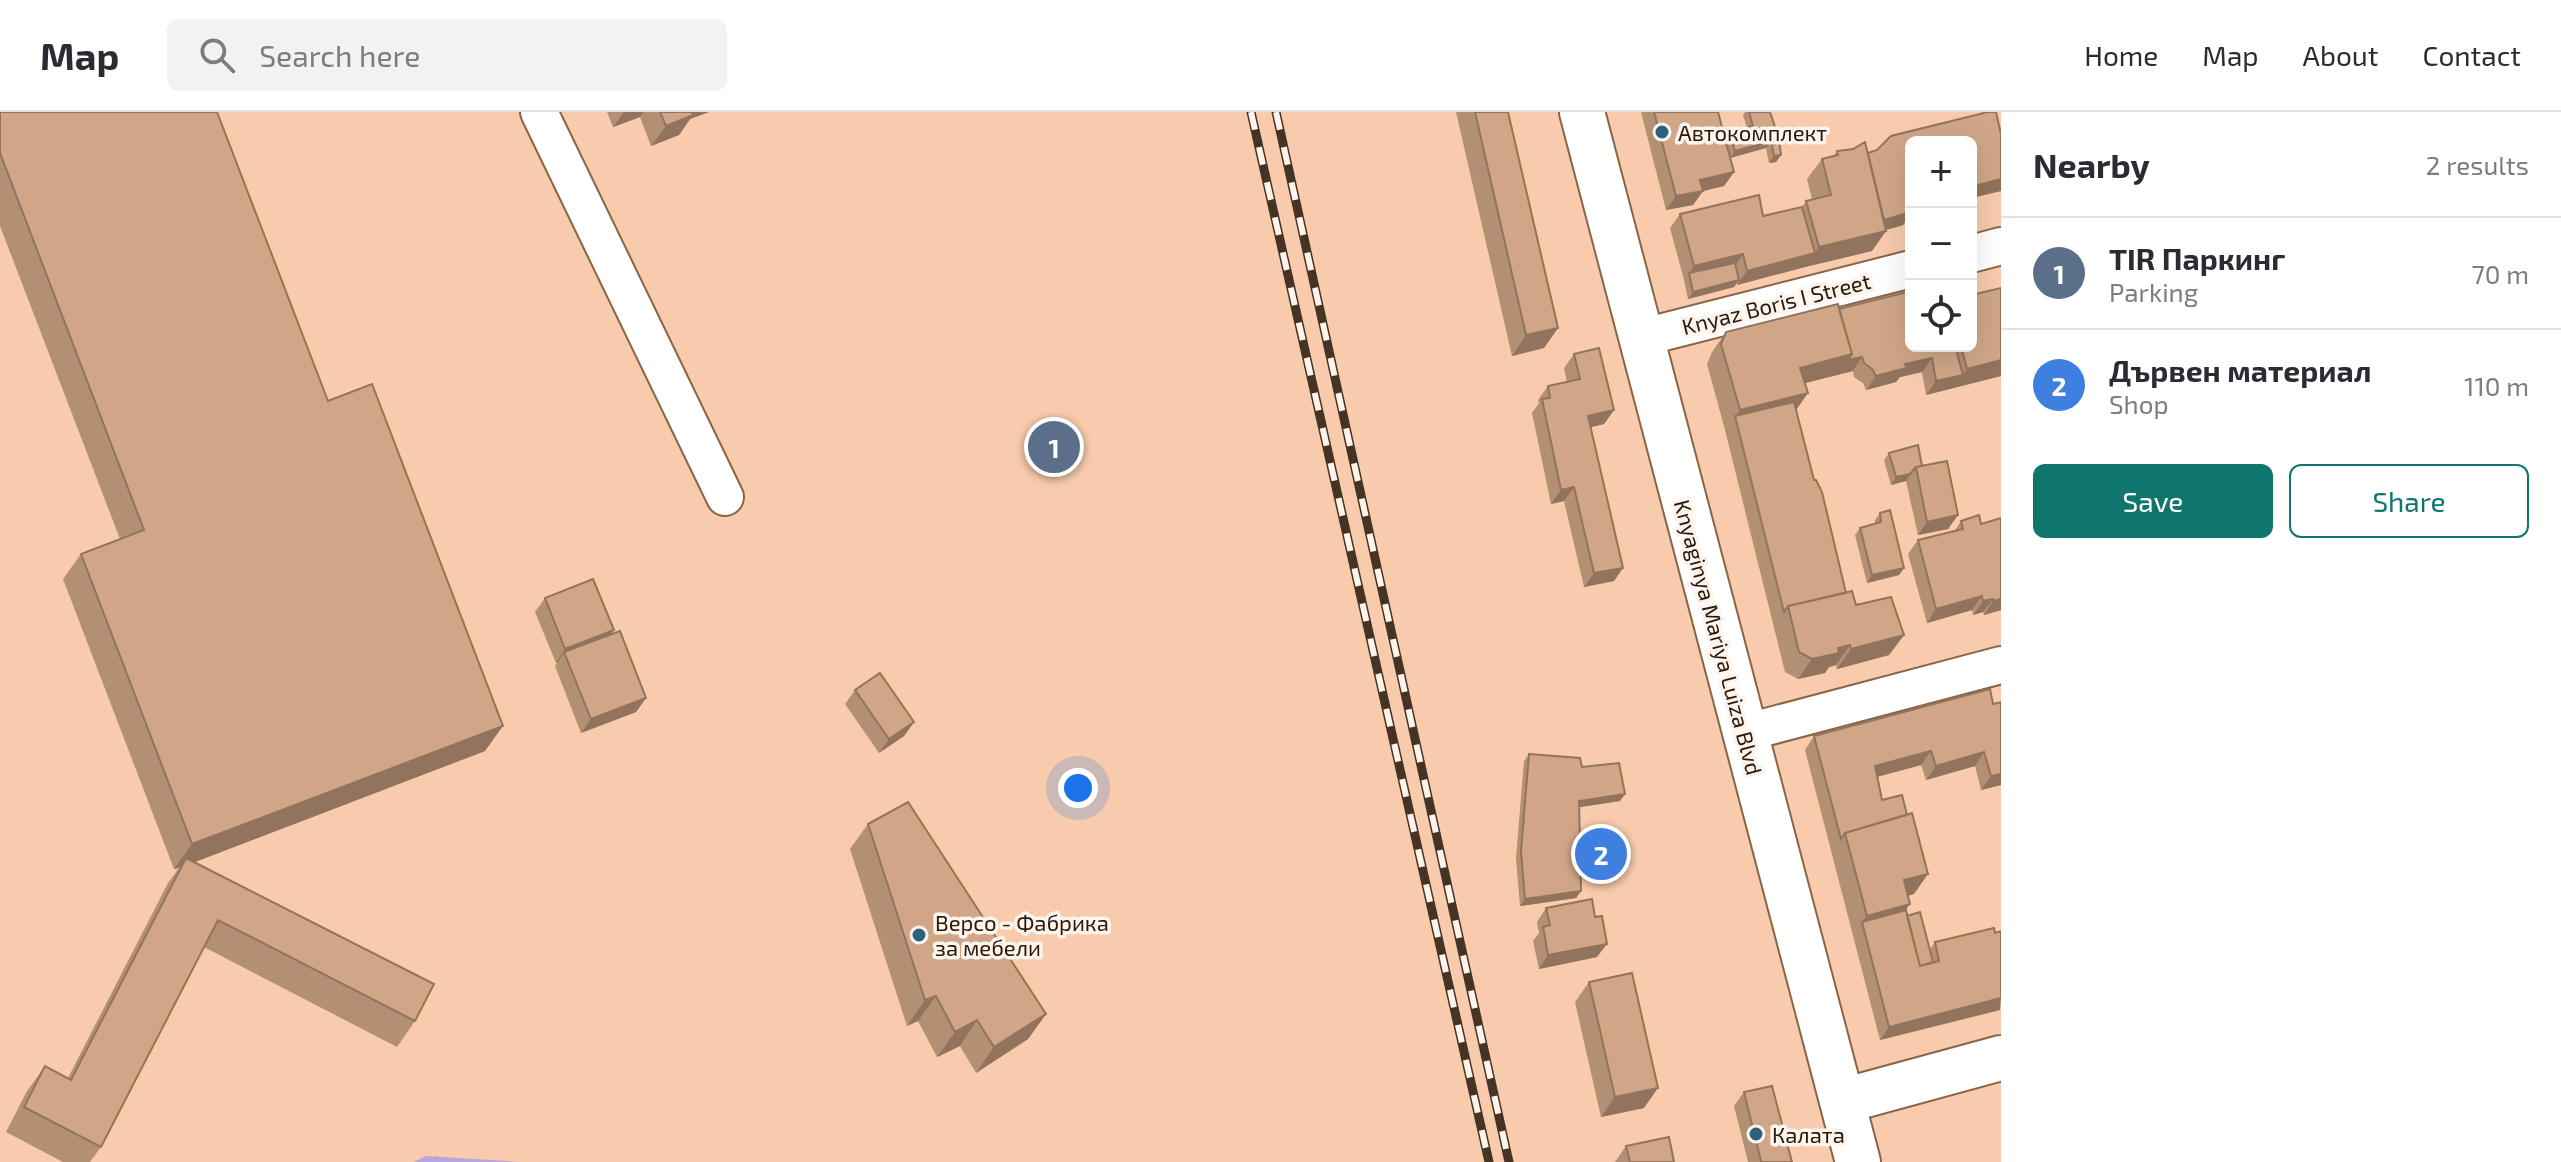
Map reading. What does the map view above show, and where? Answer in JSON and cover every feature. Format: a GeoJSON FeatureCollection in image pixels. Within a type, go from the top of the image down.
{"type":"FeatureCollection","features":[{"type":"Feature","properties":{"kind":"main road","name":"Knyaginya Mariya Luiza Blvd"},"geometry":{"type":"LineString","coordinates":[[1582,112],[1858,1162]]}},
{"type":"Feature","properties":{"kind":"main road"},"geometry":{"type":"LineString","coordinates":[[1843,1101],[2001,1058]]}},
{"type":"Feature","properties":{"kind":"street"},"geometry":{"type":"LineString","coordinates":[[539,112],[725,497]]}},
{"type":"Feature","properties":{"kind":"street"},"geometry":{"type":"LineString","coordinates":[[1977,252],[2001,246]]}},
{"type":"Feature","properties":{"kind":"street","name":"Knyaz Boris I Street"},"geometry":{"type":"LineString","coordinates":[[1640,338],[1905,271]]}},
{"type":"Feature","properties":{"kind":"street"},"geometry":{"type":"LineString","coordinates":[[1744,733],[2001,665]]}},
{"type":"Feature","properties":{"kind":"shaded area"},"geometry":{"type":"Polygon","coordinates":[[[426,1156],[522,1162],[414,1162],[426,1156]]]}},
{"type":"Feature","properties":{"kind":"building"},"geometry":{"type":"Polygon","coordinates":[[[0,112],[217,112],[328,401],[372,384],[503,726],[192,844],[81,554],[144,530],[0,153],[0,112]]]}},
{"type":"Feature","properties":{"kind":"building"},"geometry":{"type":"Polygon","coordinates":[[[660,112],[692,112],[693,115],[666,126],[660,112]]]}},
{"type":"Feature","properties":{"kind":"building"},"geometry":{"type":"Polygon","coordinates":[[[1475,112],[1508,112],[1558,328],[1526,335],[1475,112]]]}},
{"type":"Feature","properties":{"kind":"building"},"geometry":{"type":"Polygon","coordinates":[[[1654,112],[1718,112],[1734,172],[1700,180],[1703,191],[1676,196],[1654,112]]]}},
{"type":"Feature","properties":{"kind":"building"},"geometry":{"type":"Polygon","coordinates":[[[1749,112],[1770,112],[1781,155],[1774,156],[1771,141],[1735,151],[1729,132],[1753,126],[1749,112]]]}},
{"type":"Feature","properties":{"kind":"building"},"geometry":{"type":"Polygon","coordinates":[[[1996,112],[2001,134],[2001,179],[1977,185],[1977,136],[1905,136],[1905,214],[1884,220],[1868,153],[1877,150],[1891,136],[1996,112]]]}},
{"type":"Feature","properties":{"kind":"building"},"geometry":{"type":"Polygon","coordinates":[[[1865,142],[1886,231],[1819,247],[1806,201],[1831,195],[1822,159],[1865,142]]]}},
{"type":"Feature","properties":{"kind":"building"},"geometry":{"type":"Polygon","coordinates":[[[1759,195],[1763,216],[1802,207],[1815,253],[1747,271],[1743,254],[1694,266],[1680,214],[1759,195]]]}},
{"type":"Feature","properties":{"kind":"building"},"geometry":{"type":"Polygon","coordinates":[[[1735,263],[1739,280],[1693,292],[1689,273],[1735,263]]]}},
{"type":"Feature","properties":{"kind":"building"},"geometry":{"type":"Polygon","coordinates":[[[2001,288],[2001,360],[1967,369],[1963,352],[1977,352],[1977,294],[2001,288]]]}},
{"type":"Feature","properties":{"kind":"building"},"geometry":{"type":"Polygon","coordinates":[[[1905,292],[1905,352],[1957,352],[1963,375],[1936,381],[1932,358],[1905,364],[1906,368],[1876,376],[1862,357],[1848,360],[1852,354],[1839,309],[1905,292]]]}},
{"type":"Feature","properties":{"kind":"building"},"geometry":{"type":"Polygon","coordinates":[[[1838,304],[1852,354],[1800,368],[1808,393],[1740,410],[1721,344],[1726,332],[1838,304]]]}},
{"type":"Feature","properties":{"kind":"building"},"geometry":{"type":"Polygon","coordinates":[[[1599,348],[1614,410],[1588,416],[1623,568],[1594,573],[1574,487],[1561,490],[1542,399],[1550,398],[1548,386],[1580,379],[1574,354],[1599,348]]]}},
{"type":"Feature","properties":{"kind":"building"},"geometry":{"type":"Polygon","coordinates":[[[1794,402],[1814,480],[1822,492],[1846,593],[1788,606],[1784,612],[1735,416],[1794,402]]]}},
{"type":"Feature","properties":{"kind":"building"},"geometry":{"type":"Polygon","coordinates":[[[1918,445],[1922,466],[1916,467],[1910,474],[1896,477],[1889,453],[1918,445]]]}},
{"type":"Feature","properties":{"kind":"building"},"geometry":{"type":"Polygon","coordinates":[[[1947,461],[1958,515],[1927,522],[1916,467],[1947,461]]]}},
{"type":"Feature","properties":{"kind":"building"},"geometry":{"type":"Polygon","coordinates":[[[1890,510],[1904,568],[1872,575],[1860,528],[1881,522],[1880,513],[1890,510]]]}},
{"type":"Feature","properties":{"kind":"building"},"geometry":{"type":"Polygon","coordinates":[[[1979,515],[1981,524],[2001,518],[2001,599],[1983,601],[1982,596],[1936,609],[1918,540],[1963,529],[1961,521],[1979,515]]]}},
{"type":"Feature","properties":{"kind":"building"},"geometry":{"type":"Polygon","coordinates":[[[593,579],[614,630],[565,649],[545,598],[593,579]]]}},
{"type":"Feature","properties":{"kind":"building"},"geometry":{"type":"Polygon","coordinates":[[[1852,591],[1856,605],[1891,597],[1904,635],[1851,649],[1850,645],[1838,648],[1839,653],[1812,659],[1799,652],[1788,606],[1852,591]]]}},
{"type":"Feature","properties":{"kind":"building"},"geometry":{"type":"Polygon","coordinates":[[[620,631],[646,698],[591,719],[564,652],[620,631]]]}},
{"type":"Feature","properties":{"kind":"building"},"geometry":{"type":"Polygon","coordinates":[[[880,673],[914,722],[889,739],[855,690],[880,673]]]}},
{"type":"Feature","properties":{"kind":"building"},"geometry":{"type":"Polygon","coordinates":[[[1990,689],[1993,704],[2001,702],[2001,774],[1991,776],[1984,752],[1936,766],[1931,751],[1875,766],[1882,800],[1902,795],[1907,815],[1845,833],[1841,839],[1814,736],[1990,689]]]}},
{"type":"Feature","properties":{"kind":"building"},"geometry":{"type":"Polygon","coordinates":[[[1529,754],[1580,758],[1582,767],[1619,763],[1625,794],[1579,801],[1581,891],[1525,899],[1521,851],[1529,754]]]}},
{"type":"Feature","properties":{"kind":"building"},"geometry":{"type":"Polygon","coordinates":[[[908,802],[1046,1014],[994,1047],[977,1020],[955,1032],[936,996],[925,1000],[868,824],[908,802]]]}},
{"type":"Feature","properties":{"kind":"building"},"geometry":{"type":"Polygon","coordinates":[[[1912,813],[1928,874],[1904,880],[1910,904],[1867,916],[1845,833],[1912,813]]]}},
{"type":"Feature","properties":{"kind":"building"},"geometry":{"type":"Polygon","coordinates":[[[186,858],[434,984],[415,1021],[218,920],[101,1147],[24,1107],[45,1066],[71,1080],[186,858]]]}},
{"type":"Feature","properties":{"kind":"building"},"geometry":{"type":"Polygon","coordinates":[[[1592,899],[1595,917],[1602,916],[1607,944],[1548,955],[1543,927],[1550,925],[1546,908],[1592,899]]]}},
{"type":"Feature","properties":{"kind":"building"},"geometry":{"type":"Polygon","coordinates":[[[1906,910],[1920,966],[1939,961],[1935,942],[1994,928],[1995,933],[2001,931],[2001,998],[1889,1027],[1862,922],[1906,910]]]}},
{"type":"Feature","properties":{"kind":"building"},"geometry":{"type":"Polygon","coordinates":[[[1920,912],[1933,962],[1920,966],[1907,916],[1920,912]]]}},
{"type":"Feature","properties":{"kind":"building"},"geometry":{"type":"Polygon","coordinates":[[[1632,973],[1658,1088],[1615,1097],[1589,982],[1632,973]]]}},
{"type":"Feature","properties":{"kind":"building"},"geometry":{"type":"Polygon","coordinates":[[[1772,1086],[1792,1162],[1761,1161],[1744,1092],[1772,1086]]]}},
{"type":"Feature","properties":{"kind":"building"},"geometry":{"type":"Polygon","coordinates":[[[1669,1137],[1674,1162],[1630,1162],[1626,1146],[1669,1137]]]}},
{"type":"Feature","properties":{"kind":"railway"},"geometry":{"type":"LineString","coordinates":[[1251,112],[1489,1162]]}},
{"type":"Feature","properties":{"kind":"railway"},"geometry":{"type":"LineString","coordinates":[[1276,112],[1509,1162]]}},
{"type":"Feature","properties":{"kind":"place","name":"Автокомплект"},"geometry":{"type":"Point","coordinates":[1662,132]}},
{"type":"Feature","properties":{"kind":"place","name":"TIR Паркинг"},"geometry":{"type":"Point","coordinates":[1054,447]}},
{"type":"Feature","properties":{"kind":"place","name":"Дървен материал"},"geometry":{"type":"Point","coordinates":[1601,854]}},
{"type":"Feature","properties":{"kind":"place","name":"Версо - Фабрика за мебели"},"geometry":{"type":"Point","coordinates":[919,935]}},
{"type":"Feature","properties":{"kind":"place","name":"Калата"},"geometry":{"type":"Point","coordinates":[1756,1134]}}]}
